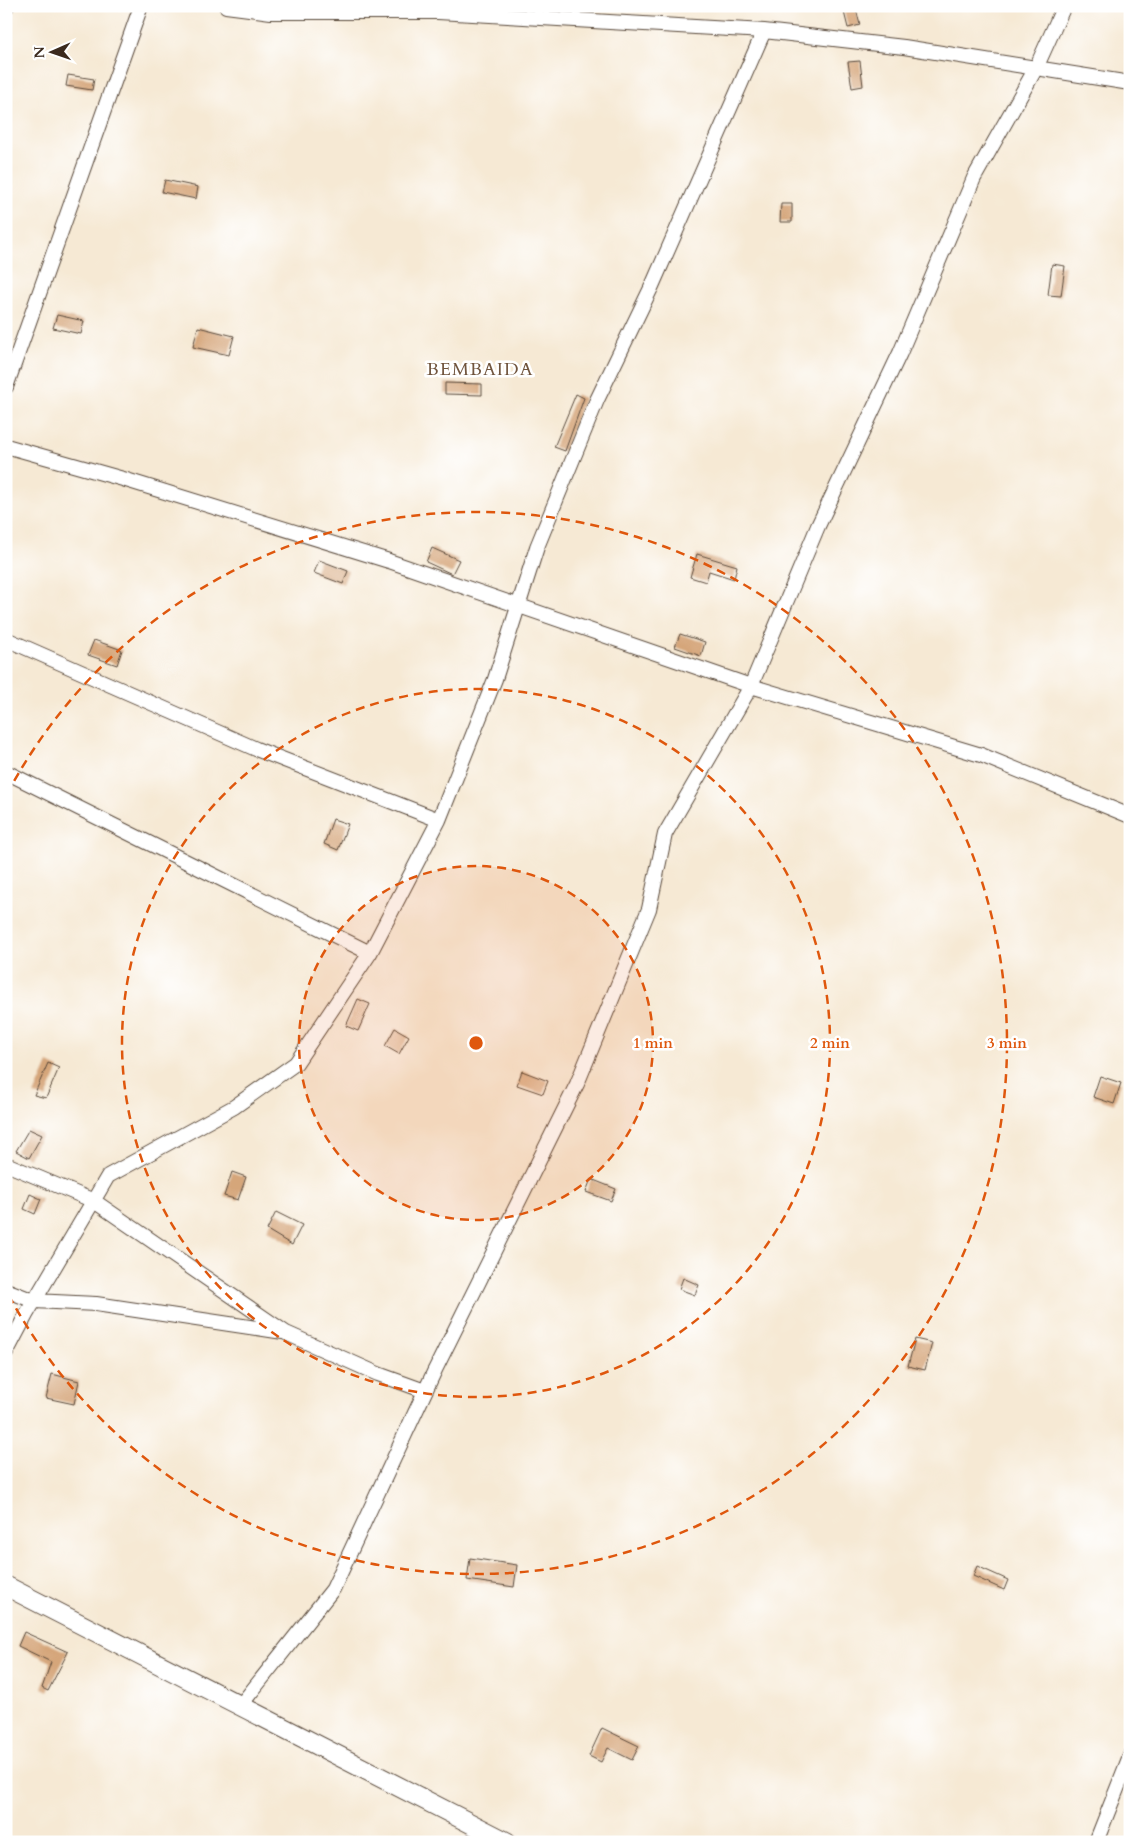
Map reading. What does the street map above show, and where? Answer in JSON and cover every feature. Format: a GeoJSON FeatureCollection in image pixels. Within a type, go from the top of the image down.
{"type":"FeatureCollection","features":[{"type":"Feature","properties":{"kind":"street"},"geometry":{"type":"LineString","coordinates":[[6,387],[141,6]]}},
{"type":"Feature","properties":{"kind":"street"},"geometry":{"type":"LineString","coordinates":[[226,6],[271,12],[438,12],[764,31],[904,47],[1130,83]]}},
{"type":"Feature","properties":{"kind":"street"},"geometry":{"type":"LineString","coordinates":[[240,1706],[333,1590],[425,1391],[577,1084],[649,909],[665,834],[750,686],[818,526],[900,353],[974,178],[1036,68],[1064,6]]}},
{"type":"Feature","properties":{"kind":"street"},"geometry":{"type":"LineString","coordinates":[[6,1353],[34,1301],[108,1176],[234,1108],[296,1063],[370,953],[439,820],[495,679],[538,547],[596,400],[652,286],[764,31]]}},
{"type":"Feature","properties":{"kind":"street"},"geometry":{"type":"LineString","coordinates":[[6,446],[123,479],[389,561],[750,686],[980,755],[1130,816]]}},
{"type":"Feature","properties":{"kind":"street"},"geometry":{"type":"LineString","coordinates":[[6,639],[256,749],[439,820]]}},
{"type":"Feature","properties":{"kind":"street"},"geometry":{"type":"LineString","coordinates":[[6,772],[370,953]]}},
{"type":"Feature","properties":{"kind":"street"},"geometry":{"type":"LineString","coordinates":[[6,1164],[94,1201],[286,1333],[378,1374],[425,1391]]}},
{"type":"Feature","properties":{"kind":"street"},"geometry":{"type":"LineString","coordinates":[[6,1290],[34,1301],[96,1304],[286,1333]]}},
{"type":"Feature","properties":{"kind":"street"},"geometry":{"type":"LineString","coordinates":[[6,1586],[507,1842]]}},
{"type":"Feature","properties":{"kind":"street"},"geometry":{"type":"LineString","coordinates":[[1096,1842],[1130,1756]]}},
{"type":"Feature","properties":{"kind":"building"},"geometry":{"type":"Polygon","coordinates":[[[856,9],[860,25],[848,28],[844,12],[856,9]]]}},
{"type":"Feature","properties":{"kind":"building"},"geometry":{"type":"Polygon","coordinates":[[[860,61],[863,86],[852,88],[848,62],[860,61]]]}},
{"type":"Feature","properties":{"kind":"building"},"geometry":{"type":"Polygon","coordinates":[[[68,75],[94,79],[92,90],[66,86],[68,75]]]}},
{"type":"Feature","properties":{"kind":"building"},"geometry":{"type":"Polygon","coordinates":[[[165,180],[198,187],[196,199],[162,192],[165,180]]]}},
{"type":"Feature","properties":{"kind":"building"},"geometry":{"type":"Polygon","coordinates":[[[781,204],[792,204],[792,222],[780,222],[781,204]]]}},
{"type":"Feature","properties":{"kind":"building"},"geometry":{"type":"Polygon","coordinates":[[[1052,264],[1065,266],[1061,296],[1048,295],[1052,264]]]}},
{"type":"Feature","properties":{"kind":"building"},"geometry":{"type":"Polygon","coordinates":[[[57,315],[84,321],[81,334],[53,328],[57,315]]]}},
{"type":"Feature","properties":{"kind":"building"},"geometry":{"type":"Polygon","coordinates":[[[198,327],[234,336],[229,355],[193,347],[198,327]]]}},
{"type":"Feature","properties":{"kind":"building"},"geometry":{"type":"Polygon","coordinates":[[[445,383],[482,384],[482,395],[445,394],[445,383]]]}},
{"type":"Feature","properties":{"kind":"building"},"geometry":{"type":"Polygon","coordinates":[[[576,394],[584,398],[565,451],[554,447],[576,394]]]}},
{"type":"Feature","properties":{"kind":"building"},"geometry":{"type":"Polygon","coordinates":[[[432,548],[459,560],[452,574],[426,562],[432,548]]]}},
{"type":"Feature","properties":{"kind":"building"},"geometry":{"type":"Polygon","coordinates":[[[697,554],[737,566],[734,579],[709,571],[706,582],[690,577],[697,554]]]}},
{"type":"Feature","properties":{"kind":"building"},"geometry":{"type":"Polygon","coordinates":[[[319,560],[348,571],[343,584],[314,573],[319,560]]]}},
{"type":"Feature","properties":{"kind":"building"},"geometry":{"type":"Polygon","coordinates":[[[680,634],[705,642],[701,656],[675,647],[680,634]]]}},
{"type":"Feature","properties":{"kind":"building"},"geometry":{"type":"Polygon","coordinates":[[[94,640],[122,650],[117,665],[88,655],[94,640]]]}},
{"type":"Feature","properties":{"kind":"building"},"geometry":{"type":"Polygon","coordinates":[[[333,819],[348,824],[338,850],[324,844],[333,819]]]}},
{"type":"Feature","properties":{"kind":"building"},"geometry":{"type":"Polygon","coordinates":[[[358,999],[370,1004],[358,1031],[346,1026],[358,999]]]}},
{"type":"Feature","properties":{"kind":"building"},"geometry":{"type":"Polygon","coordinates":[[[395,1028],[409,1036],[399,1054],[385,1046],[395,1028]]]}},
{"type":"Feature","properties":{"kind":"building"},"geometry":{"type":"Polygon","coordinates":[[[48,1063],[59,1068],[46,1098],[34,1095],[48,1063]]]}},
{"type":"Feature","properties":{"kind":"building"},"geometry":{"type":"Polygon","coordinates":[[[522,1071],[548,1081],[543,1094],[517,1085],[522,1071]]]}},
{"type":"Feature","properties":{"kind":"building"},"geometry":{"type":"Polygon","coordinates":[[[1100,1076],[1121,1083],[1114,1104],[1093,1097],[1100,1076]]]}},
{"type":"Feature","properties":{"kind":"building"},"geometry":{"type":"Polygon","coordinates":[[[29,1129],[42,1135],[29,1158],[16,1151],[29,1129]]]}},
{"type":"Feature","properties":{"kind":"building"},"geometry":{"type":"Polygon","coordinates":[[[232,1172],[246,1177],[238,1200],[224,1196],[232,1172]]]}},
{"type":"Feature","properties":{"kind":"building"},"geometry":{"type":"Polygon","coordinates":[[[591,1179],[616,1189],[611,1201],[586,1192],[591,1179]]]}},
{"type":"Feature","properties":{"kind":"building"},"geometry":{"type":"Polygon","coordinates":[[[30,1194],[41,1199],[35,1214],[24,1209],[30,1194]]]}},
{"type":"Feature","properties":{"kind":"building"},"geometry":{"type":"Polygon","coordinates":[[[276,1212],[302,1225],[292,1245],[267,1230],[276,1212]]]}},
{"type":"Feature","properties":{"kind":"building"},"geometry":{"type":"Polygon","coordinates":[[[683,1278],[699,1285],[695,1295],[679,1289],[683,1278]]]}},
{"type":"Feature","properties":{"kind":"building"},"geometry":{"type":"Polygon","coordinates":[[[915,1339],[932,1343],[925,1370],[908,1366],[915,1339]]]}},
{"type":"Feature","properties":{"kind":"building"},"geometry":{"type":"Polygon","coordinates":[[[52,1374],[79,1381],[74,1404],[46,1398],[52,1374]]]}},
{"type":"Feature","properties":{"kind":"building"},"geometry":{"type":"Polygon","coordinates":[[[470,1558],[517,1565],[514,1587],[467,1580],[470,1558]]]}},
{"type":"Feature","properties":{"kind":"building"},"geometry":{"type":"Polygon","coordinates":[[[977,1566],[1008,1580],[1004,1590],[973,1576],[977,1566]]]}},
{"type":"Feature","properties":{"kind":"building"},"geometry":{"type":"Polygon","coordinates":[[[24,1632],[68,1652],[48,1691],[42,1688],[51,1662],[18,1646],[24,1632]]]}},
{"type":"Feature","properties":{"kind":"building"},"geometry":{"type":"Polygon","coordinates":[[[602,1728],[639,1746],[632,1760],[608,1748],[601,1762],[589,1756],[602,1728]]]}},
{"type":"Feature","properties":{"kind":"district","name":"BEMBAIDA"},"geometry":{"type":"Point","coordinates":[480,369]}}]}
